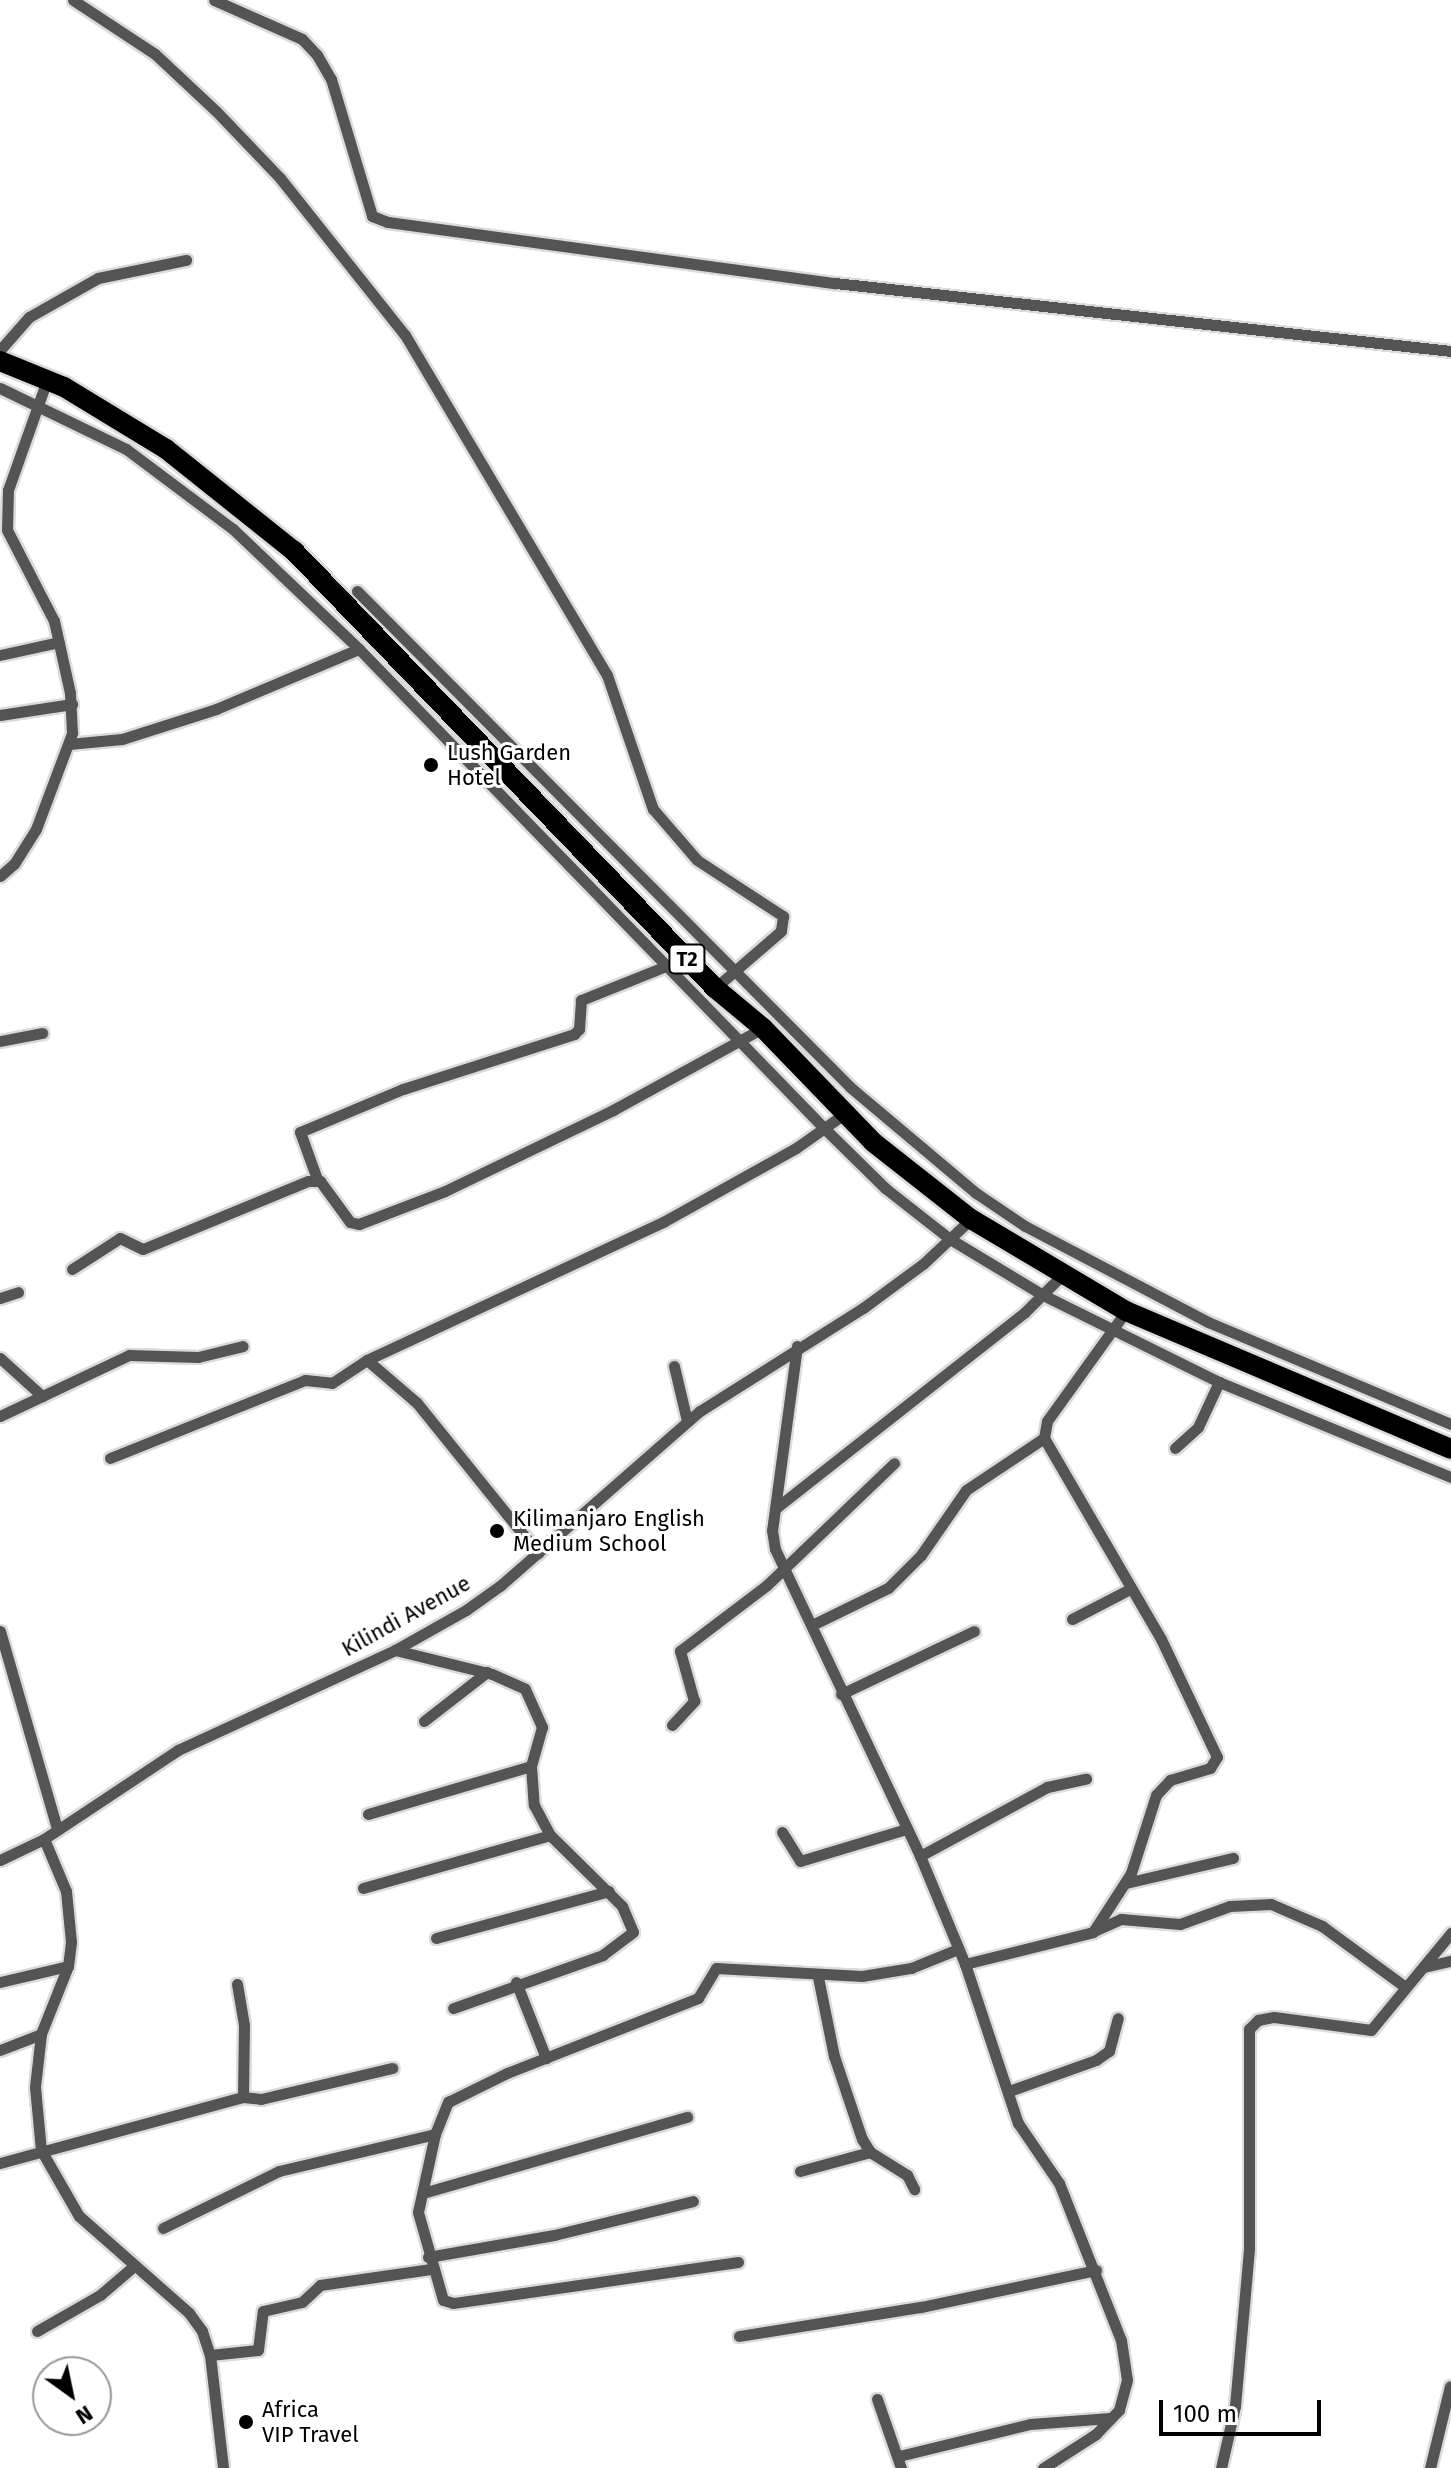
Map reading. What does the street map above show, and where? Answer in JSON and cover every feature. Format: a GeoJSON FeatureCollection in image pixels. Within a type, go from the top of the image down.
{"type":"FeatureCollection","features":[{"type":"Feature","properties":{"kind":"highway","name":"T2"},"geometry":{"type":"LineString","coordinates":[[0,361],[47,380],[166,449],[294,551],[715,988],[763,1028],[844,1114],[971,1219],[1061,1276],[1126,1311],[1451,1449]]}},
{"type":"Feature","properties":{"kind":"street"},"geometry":{"type":"LineString","coordinates":[[73,0],[145,46],[216,111],[280,178],[405,335],[607,675],[653,809],[697,860],[783,916],[783,929],[715,988]]}},
{"type":"Feature","properties":{"kind":"street"},"geometry":{"type":"LineString","coordinates":[[214,0],[302,39],[317,55],[331,79],[372,216],[388,222],[849,285],[1451,351]]}},
{"type":"Feature","properties":{"kind":"street"},"geometry":{"type":"LineString","coordinates":[[0,350],[29,317],[98,278],[186,260]]}},
{"type":"Feature","properties":{"kind":"street"},"geometry":{"type":"LineString","coordinates":[[0,876],[14,864],[36,829],[69,744],[72,704],[59,642],[40,591],[7,530],[4,492],[47,380]]}},
{"type":"Feature","properties":{"kind":"street"},"geometry":{"type":"LineString","coordinates":[[0,388],[80,423],[161,474],[233,529],[359,649],[666,969],[824,1128],[885,1188],[950,1239],[1043,1295],[1219,1382],[1451,1477]]}},
{"type":"Feature","properties":{"kind":"street"},"geometry":{"type":"LineString","coordinates":[[357,591],[870,1105],[997,1209],[1208,1322],[1451,1424]]}},
{"type":"Feature","properties":{"kind":"street"},"geometry":{"type":"LineString","coordinates":[[0,655],[59,642]]}},
{"type":"Feature","properties":{"kind":"street"},"geometry":{"type":"LineString","coordinates":[[69,744],[122,739],[216,709],[359,649]]}},
{"type":"Feature","properties":{"kind":"street"},"geometry":{"type":"LineString","coordinates":[[0,715],[72,704]]}},
{"type":"Feature","properties":{"kind":"street"},"geometry":{"type":"LineString","coordinates":[[686,958],[666,969],[581,1000],[579,1029],[574,1034],[403,1089],[301,1131],[298,1138],[317,1179],[350,1222],[359,1224],[445,1191],[740,1044],[763,1028]]}},
{"type":"Feature","properties":{"kind":"street"},"geometry":{"type":"LineString","coordinates":[[0,1041],[42,1033]]}},
{"type":"Feature","properties":{"kind":"street"},"geometry":{"type":"LineString","coordinates":[[110,1458],[305,1380],[332,1383],[367,1360],[663,1222],[844,1114]]}},
{"type":"Feature","properties":{"kind":"street"},"geometry":{"type":"LineString","coordinates":[[72,1269],[120,1238],[143,1249],[317,1179]]}},
{"type":"Feature","properties":{"kind":"street","name":"Kilindi Avenue"},"geometry":{"type":"LineString","coordinates":[[0,1860],[44,1839],[178,1750],[395,1650],[466,1610],[538,1553],[687,1421],[797,1346],[863,1308],[971,1219]]}},
{"type":"Feature","properties":{"kind":"street"},"geometry":{"type":"LineString","coordinates":[[776,1508],[1043,1295],[1061,1276]]}},
{"type":"Feature","properties":{"kind":"street"},"geometry":{"type":"LineString","coordinates":[[0,1298],[18,1292]]}},
{"type":"Feature","properties":{"kind":"street"},"geometry":{"type":"LineString","coordinates":[[1093,1932],[1126,1883],[1156,1795],[1170,1780],[1210,1768],[1217,1757],[1195,1720],[1191,1696],[1044,1438],[1047,1421],[1126,1311]]}},
{"type":"Feature","properties":{"kind":"street"},"geometry":{"type":"LineString","coordinates":[[0,1416],[129,1355],[198,1357],[243,1346]]}},
{"type":"Feature","properties":{"kind":"street"},"geometry":{"type":"LineString","coordinates":[[797,1346],[772,1530],[783,1566],[920,1856],[965,1964],[1018,2123],[1059,2183],[1096,2270],[1127,2365],[1125,2397],[1110,2418],[1096,2434],[1043,2468]]}},
{"type":"Feature","properties":{"kind":"street"},"geometry":{"type":"LineString","coordinates":[[0,1358],[42,1396]]}},
{"type":"Feature","properties":{"kind":"street"},"geometry":{"type":"LineString","coordinates":[[367,1360],[417,1403],[538,1553]]}},
{"type":"Feature","properties":{"kind":"street"},"geometry":{"type":"LineString","coordinates":[[674,1366],[687,1421]]}},
{"type":"Feature","properties":{"kind":"street"},"geometry":{"type":"LineString","coordinates":[[1175,1448],[1198,1427],[1219,1382]]}},
{"type":"Feature","properties":{"kind":"street"},"geometry":{"type":"LineString","coordinates":[[812,1625],[888,1588],[921,1555],[966,1490],[1044,1438]]}},
{"type":"Feature","properties":{"kind":"street"},"geometry":{"type":"LineString","coordinates":[[672,1725],[694,1701],[680,1651],[760,1591],[894,1463]]}},
{"type":"Feature","properties":{"kind":"street"},"geometry":{"type":"LineString","coordinates":[[1072,1619],[1130,1589]]}},
{"type":"Feature","properties":{"kind":"street"},"geometry":{"type":"LineString","coordinates":[[0,1631],[57,1828]]}},
{"type":"Feature","properties":{"kind":"street"},"geometry":{"type":"LineString","coordinates":[[841,1694],[974,1631]]}},
{"type":"Feature","properties":{"kind":"street"},"geometry":{"type":"LineString","coordinates":[[395,1650],[513,1681],[533,1700],[542,1727],[531,1766],[534,1805],[550,1835],[609,1891],[631,1920],[629,1940],[603,1955],[516,1982],[453,2008]]}},
{"type":"Feature","properties":{"kind":"street"},"geometry":{"type":"LineString","coordinates":[[424,1721],[487,1672]]}},
{"type":"Feature","properties":{"kind":"street"},"geometry":{"type":"LineString","coordinates":[[368,1814],[531,1766]]}},
{"type":"Feature","properties":{"kind":"street"},"geometry":{"type":"LineString","coordinates":[[920,1856],[1047,1787],[1086,1779]]}},
{"type":"Feature","properties":{"kind":"street"},"geometry":{"type":"LineString","coordinates":[[782,1832],[800,1861],[906,1829]]}},
{"type":"Feature","properties":{"kind":"street"},"geometry":{"type":"LineString","coordinates":[[363,1888],[550,1835]]}},
{"type":"Feature","properties":{"kind":"street"},"geometry":{"type":"LineString","coordinates":[[44,1839],[66,1891],[71,1919],[68,1966],[41,2034],[35,2087],[41,2150],[79,2216],[189,2313],[210,2355],[223,2468]]}},
{"type":"Feature","properties":{"kind":"street"},"geometry":{"type":"LineString","coordinates":[[1126,1883],[1233,1858]]}},
{"type":"Feature","properties":{"kind":"street"},"geometry":{"type":"LineString","coordinates":[[436,1938],[609,1891]]}},
{"type":"Feature","properties":{"kind":"street"},"geometry":{"type":"LineString","coordinates":[[965,1964],[1093,1932],[1121,1919],[1180,1924],[1230,1906],[1271,1904],[1322,1926],[1404,1986]]}},
{"type":"Feature","properties":{"kind":"street"},"geometry":{"type":"LineString","coordinates":[[1221,2468],[1235,2406],[1249,2248],[1249,2029],[1258,2020],[1274,2017],[1370,2030],[1451,1933]]}},
{"type":"Feature","properties":{"kind":"street"},"geometry":{"type":"LineString","coordinates":[[738,2262],[453,2303],[443,2300],[429,2263],[418,2212],[435,2134],[448,2102],[546,2058],[698,1998],[716,1968],[818,1977],[893,1973],[958,1949]]}},
{"type":"Feature","properties":{"kind":"street"},"geometry":{"type":"LineString","coordinates":[[1423,1967],[1451,1961]]}},
{"type":"Feature","properties":{"kind":"street"},"geometry":{"type":"LineString","coordinates":[[0,1982],[68,1966]]}},
{"type":"Feature","properties":{"kind":"street"},"geometry":{"type":"LineString","coordinates":[[818,1977],[834,2056],[870,2152],[907,2175],[914,2189]]}},
{"type":"Feature","properties":{"kind":"street"},"geometry":{"type":"LineString","coordinates":[[516,1982],[546,2058]]}},
{"type":"Feature","properties":{"kind":"street"},"geometry":{"type":"LineString","coordinates":[[237,1984],[244,2025],[243,2097]]}},
{"type":"Feature","properties":{"kind":"street"},"geometry":{"type":"LineString","coordinates":[[1009,2091],[1102,2056],[1115,2036],[1118,2018]]}},
{"type":"Feature","properties":{"kind":"street"},"geometry":{"type":"LineString","coordinates":[[0,2050],[41,2034]]}},
{"type":"Feature","properties":{"kind":"street"},"geometry":{"type":"LineString","coordinates":[[0,2163],[243,2097],[261,2099],[392,2068]]}},
{"type":"Feature","properties":{"kind":"street"},"geometry":{"type":"LineString","coordinates":[[423,2193],[687,2117]]}},
{"type":"Feature","properties":{"kind":"street"},"geometry":{"type":"LineString","coordinates":[[163,2228],[279,2171],[435,2134]]}},
{"type":"Feature","properties":{"kind":"street"},"geometry":{"type":"LineString","coordinates":[[800,2171],[870,2152]]}},
{"type":"Feature","properties":{"kind":"street"},"geometry":{"type":"LineString","coordinates":[[210,2355],[258,2350],[263,2311],[302,2302],[320,2285],[554,2235],[693,2201]]}},
{"type":"Feature","properties":{"kind":"street"},"geometry":{"type":"LineString","coordinates":[[37,2331],[100,2295],[134,2266]]}},
{"type":"Feature","properties":{"kind":"street"},"geometry":{"type":"LineString","coordinates":[[739,2336],[921,2307],[1096,2270]]}},
{"type":"Feature","properties":{"kind":"street"},"geometry":{"type":"LineString","coordinates":[[1430,2468],[1450,2386]]}},
{"type":"Feature","properties":{"kind":"street"},"geometry":{"type":"LineString","coordinates":[[877,2399],[884,2429],[900,2462],[1030,2424],[1110,2418]]}},
{"type":"Feature","properties":{"kind":"place","name":"Lush Garden Hotel"},"geometry":{"type":"Point","coordinates":[431,765]}},
{"type":"Feature","properties":{"kind":"place","name":"Kilimanjaro English Medium School"},"geometry":{"type":"Point","coordinates":[497,1531]}},
{"type":"Feature","properties":{"kind":"place","name":"Africa VIP Travel"},"geometry":{"type":"Point","coordinates":[246,2422]}}]}
